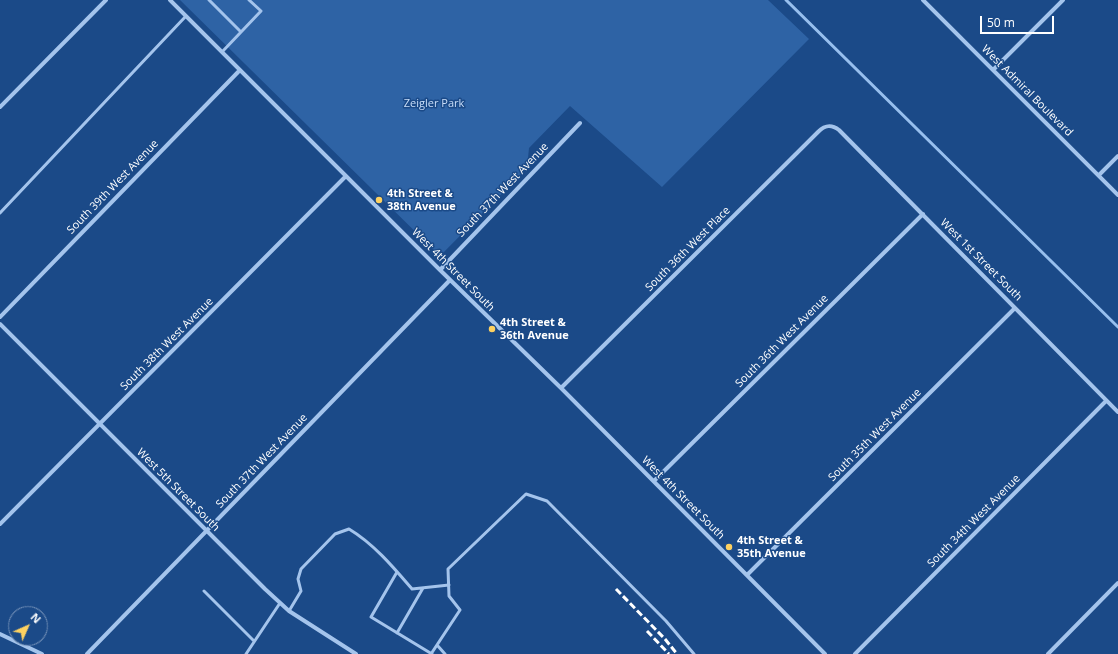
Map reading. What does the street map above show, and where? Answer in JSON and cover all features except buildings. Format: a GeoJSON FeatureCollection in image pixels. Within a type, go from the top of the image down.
{"type":"FeatureCollection","features":[{"type":"Feature","properties":{"kind":"street"},"geometry":{"type":"LineString","coordinates":[[0,107],[106,0]]}},
{"type":"Feature","properties":{"kind":"street","name":"West 4th Street South"},"geometry":{"type":"LineString","coordinates":[[170,0],[450,280],[561,388],[825,654]]}},
{"type":"Feature","properties":{"kind":"street","name":"West Admiral Boulevard"},"geometry":{"type":"LineString","coordinates":[[923,0],[994,69],[1118,195]]}},
{"type":"Feature","properties":{"kind":"street"},"geometry":{"type":"LineString","coordinates":[[994,69],[1063,0]]}},
{"type":"Feature","properties":{"kind":"street","name":"South 39th West Avenue"},"geometry":{"type":"LineString","coordinates":[[0,317],[240,70]]}},
{"type":"Feature","properties":{"kind":"street","name":"South 37th West Avenue"},"geometry":{"type":"LineString","coordinates":[[440,270],[580,123]]}},
{"type":"Feature","properties":{"kind":"street","name":"West 1st Street South"},"geometry":{"type":"LineString","coordinates":[[829,126],[834,126],[839,130],[1118,412]]}},
{"type":"Feature","properties":{"kind":"street","name":"South 36th West Place"},"geometry":{"type":"LineString","coordinates":[[561,388],[823,127],[829,126]]}},
{"type":"Feature","properties":{"kind":"street"},"geometry":{"type":"LineString","coordinates":[[1099,175],[1118,156]]}},
{"type":"Feature","properties":{"kind":"street","name":"South 38th West Avenue"},"geometry":{"type":"LineString","coordinates":[[0,524],[346,176]]}},
{"type":"Feature","properties":{"kind":"street","name":"South 36th West Avenue"},"geometry":{"type":"LineString","coordinates":[[654,482],[923,214]]}},
{"type":"Feature","properties":{"kind":"street","name":"South 37th West Avenue"},"geometry":{"type":"LineString","coordinates":[[87,654],[450,280]]}},
{"type":"Feature","properties":{"kind":"street","name":"South 35th West Avenue"},"geometry":{"type":"LineString","coordinates":[[747,575],[1015,308]]}},
{"type":"Feature","properties":{"kind":"street","name":"West 5th Street South"},"geometry":{"type":"LineString","coordinates":[[0,324],[206,531],[289,611],[356,654]]}},
{"type":"Feature","properties":{"kind":"street","name":"South 34th West Avenue"},"geometry":{"type":"LineString","coordinates":[[855,654],[1106,401]]}},
{"type":"Feature","properties":{"kind":"street"},"geometry":{"type":"LineString","coordinates":[[1048,654],[1118,583]]}},
{"type":"Feature","properties":{"kind":"street"},"geometry":{"type":"LineString","coordinates":[[0,635],[42,654]]}},
{"type":"Feature","properties":{"kind":"lane"},"geometry":{"type":"LineString","coordinates":[[209,0],[241,32]]}},
{"type":"Feature","properties":{"kind":"lane"},"geometry":{"type":"LineString","coordinates":[[222,52],[261,11],[249,0]]}},
{"type":"Feature","properties":{"kind":"lane"},"geometry":{"type":"LineString","coordinates":[[0,213],[186,16]]}},
{"type":"Feature","properties":{"kind":"lane"},"geometry":{"type":"LineString","coordinates":[[397,572],[371,617],[432,654],[460,610],[449,596],[448,569],[526,494],[547,501],[666,621],[694,654]]}},
{"type":"Feature","properties":{"kind":"lane"},"geometry":{"type":"LineString","coordinates":[[289,611],[301,591],[298,579],[301,569],[336,534],[349,529],[363,537],[412,589],[449,585]]}},
{"type":"Feature","properties":{"kind":"lane"},"geometry":{"type":"LineString","coordinates":[[397,633],[423,588]]}},
{"type":"Feature","properties":{"kind":"lane"},"geometry":{"type":"LineString","coordinates":[[204,591],[254,641]]}},
{"type":"Feature","properties":{"kind":"lane"},"geometry":{"type":"LineString","coordinates":[[246,654],[280,602]]}},
{"type":"Feature","properties":{"kind":"lane"},"geometry":{"type":"LineString","coordinates":[[437,645],[445,654]]}},
{"type":"Feature","properties":{"kind":"green space","name":"Zeigler Park"},"geometry":{"type":"Polygon","coordinates":[[[180,0],[768,0],[809,39],[662,187],[570,106],[529,148],[527,168],[440,256],[180,0]]]}},
{"type":"Feature","properties":{"kind":"waterway"},"geometry":{"type":"LineString","coordinates":[[786,0],[1118,327]]}},
{"type":"Feature","properties":{"kind":"railway"},"geometry":{"type":"LineString","coordinates":[[616,589],[665,639],[677,654]]}},
{"type":"Feature","properties":{"kind":"railway"},"geometry":{"type":"LineString","coordinates":[[647,631],[669,654]]}},
{"type":"Feature","properties":{"kind":"place","name":"4th Street & 38th Avenue"},"geometry":{"type":"Point","coordinates":[379,200]}},
{"type":"Feature","properties":{"kind":"place","name":"4th Street & 36th Avenue"},"geometry":{"type":"Point","coordinates":[492,329]}},
{"type":"Feature","properties":{"kind":"place","name":"4th Street & 35th Avenue"},"geometry":{"type":"Point","coordinates":[729,547]}}]}
